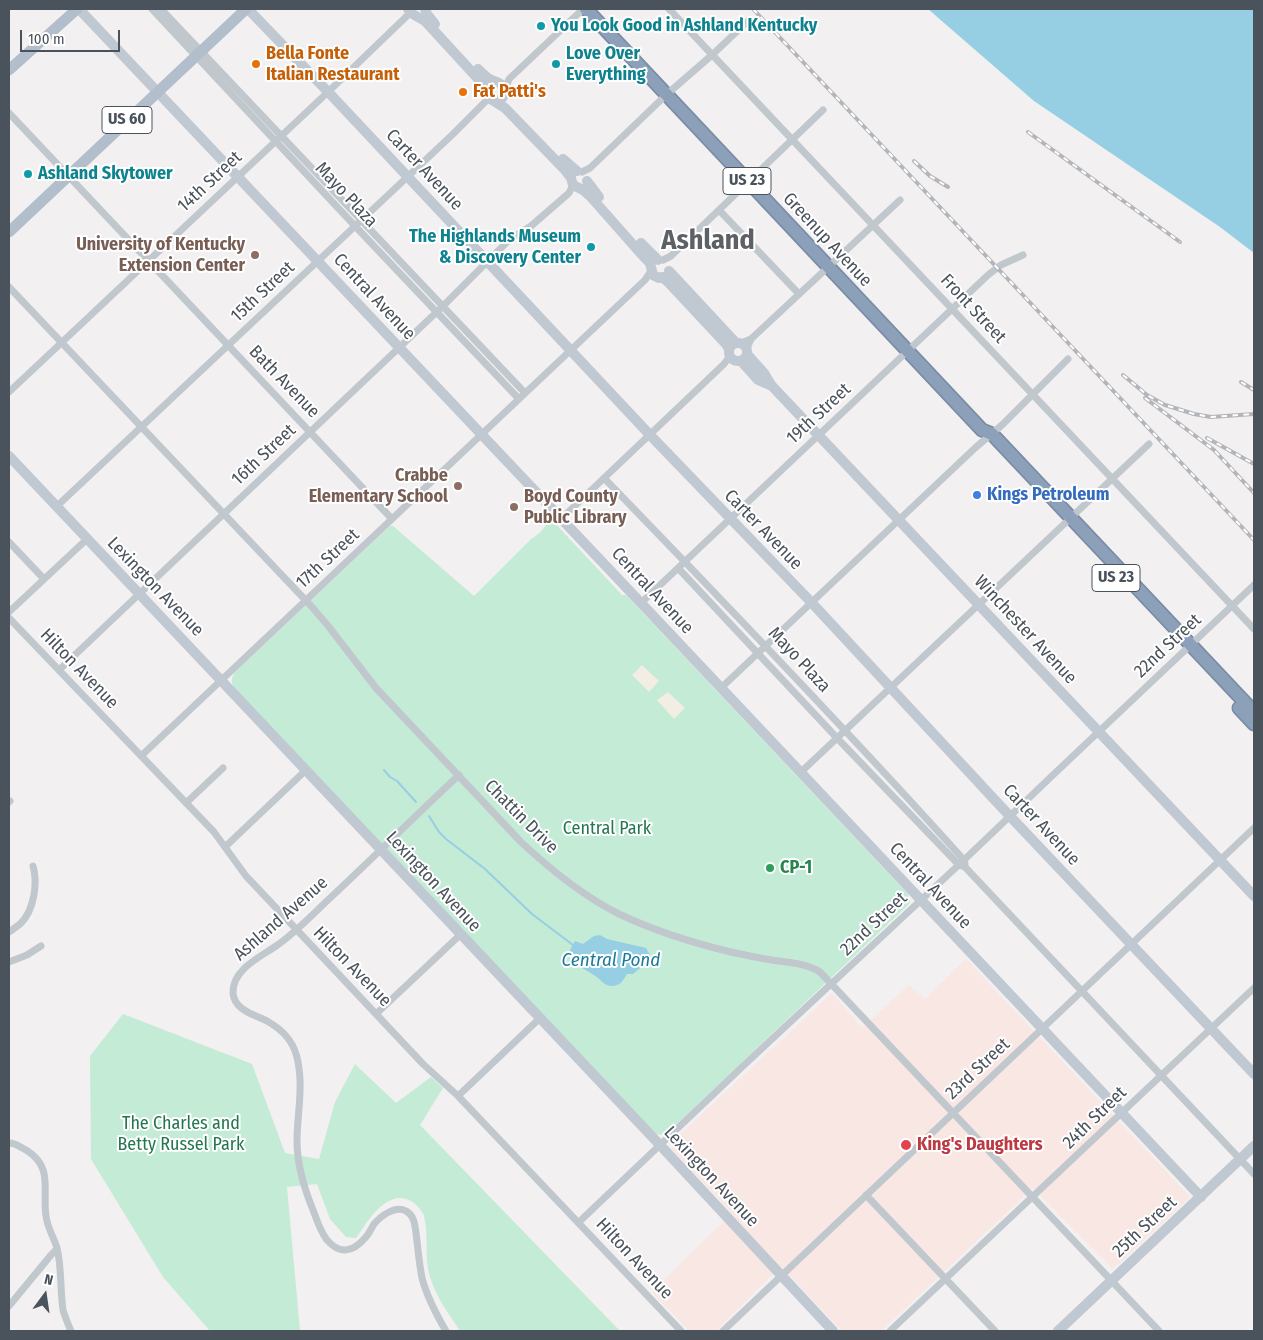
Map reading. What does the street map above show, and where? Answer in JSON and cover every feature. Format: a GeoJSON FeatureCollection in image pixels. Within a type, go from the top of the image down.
{"type":"FeatureCollection","features":[{"type":"Feature","properties":{"kind":"highway","name":"Greenup Avenue"},"geometry":{"type":"LineString","coordinates":[[584,9],[1188,648],[1254,724]]}},
{"type":"Feature","properties":{"kind":"highway","name":"Greenup Avenue"},"geometry":{"type":"LineString","coordinates":[[1188,648],[1254,712]]}},
{"type":"Feature","properties":{"kind":"main road"},"geometry":{"type":"LineString","coordinates":[[9,70],[78,9]]}},
{"type":"Feature","properties":{"kind":"main road","name":"US 60"},"geometry":{"type":"LineString","coordinates":[[9,232],[247,9]]}},
{"type":"Feature","properties":{"kind":"street","name":"Central Avenue"},"geometry":{"type":"LineString","coordinates":[[78,9],[238,176],[1201,1197]]}},
{"type":"Feature","properties":{"kind":"street","name":"Mayo Plaza"},"geometry":{"type":"LineString","coordinates":[[152,9],[198,53],[278,138],[355,226],[519,399]]}},
{"type":"Feature","properties":{"kind":"street","name":"Mayo Plaza"},"geometry":{"type":"LineString","coordinates":[[161,9],[198,53]]}},
{"type":"Feature","properties":{"kind":"street","name":"Carter Avenue"},"geometry":{"type":"LineString","coordinates":[[247,9],[408,176],[1254,1074]]}},
{"type":"Feature","properties":{"kind":"street"},"geometry":{"type":"LineString","coordinates":[[501,87],[489,85],[490,97],[502,99],[501,87],[584,9]]}},
{"type":"Feature","properties":{"kind":"street","name":"Front Street"},"geometry":{"type":"LineString","coordinates":[[669,9],[1254,629]]}},
{"type":"Feature","properties":{"kind":"street","name":"14th Street"},"geometry":{"type":"LineString","coordinates":[[9,392],[278,138],[416,11]]}},
{"type":"Feature","properties":{"kind":"street","name":"Winchester Avenue"},"geometry":{"type":"LineString","coordinates":[[416,11],[428,16],[460,52],[484,75],[501,87],[510,103],[550,147],[581,177],[592,198],[648,261],[661,267],[670,283],[726,344],[764,373],[772,386],[1254,896]]}},
{"type":"Feature","properties":{"kind":"street","name":"Winchester Avenue"},"geometry":{"type":"LineString","coordinates":[[416,11],[482,82],[490,97],[505,108],[565,170],[581,177]]}},
{"type":"Feature","properties":{"kind":"street"},"geometry":{"type":"LineString","coordinates":[[581,177],[666,95],[749,20]]}},
{"type":"Feature","properties":{"kind":"street","name":"15th Street"},"geometry":{"type":"LineString","coordinates":[[56,507],[490,97]]}},
{"type":"Feature","properties":{"kind":"street","name":"17th Street"},"geometry":{"type":"LineString","coordinates":[[141,756],[481,434],[661,267],[823,110]]}},
{"type":"Feature","properties":{"kind":"street","name":"Bath Avenue"},"geometry":{"type":"LineString","coordinates":[[9,113],[392,519]]}},
{"type":"Feature","properties":{"kind":"street","name":"Mayo Plaza"},"geometry":{"type":"LineString","coordinates":[[278,138],[361,220],[525,393]]}},
{"type":"Feature","properties":{"kind":"street","name":"16th Street"},"geometry":{"type":"LineString","coordinates":[[59,670],[399,348],[509,240],[531,226],[569,193],[581,177]]}},
{"type":"Feature","properties":{"kind":"street"},"geometry":{"type":"LineString","coordinates":[[561,519],[900,200]]}},
{"type":"Feature","properties":{"kind":"street"},"geometry":{"type":"LineString","coordinates":[[719,210],[799,294]]}},
{"type":"Feature","properties":{"kind":"street","name":"19th Street"},"geometry":{"type":"LineString","coordinates":[[641,603],[993,270],[1023,255]]}},
{"type":"Feature","properties":{"kind":"street","name":"Chattin Drive"},"geometry":{"type":"LineString","coordinates":[[9,287],[305,601],[329,627],[376,688],[537,857],[567,881],[605,906],[644,925],[678,937],[752,957],[811,967],[820,972],[832,984]]}},
{"type":"Feature","properties":{"kind":"street"},"geometry":{"type":"LineString","coordinates":[[721,688],[899,520],[986,434],[1002,425],[1068,359]]}},
{"type":"Feature","properties":{"kind":"street"},"geometry":{"type":"LineString","coordinates":[[801,772],[1113,480],[1149,444]]}},
{"type":"Feature","properties":{"kind":"street","name":"Lexington Avenue"},"geometry":{"type":"LineString","coordinates":[[9,456],[660,1145],[833,1331]]}},
{"type":"Feature","properties":{"kind":"street","name":"Mayo Plaza"},"geometry":{"type":"LineString","coordinates":[[604,478],[912,802],[963,864]]}},
{"type":"Feature","properties":{"kind":"street"},"geometry":{"type":"LineString","coordinates":[[9,612],[87,539]]}},
{"type":"Feature","properties":{"kind":"street"},"geometry":{"type":"LineString","coordinates":[[9,542],[44,579]]}},
{"type":"Feature","properties":{"kind":"street","name":"Mayo Plaza"},"geometry":{"type":"LineString","coordinates":[[678,568],[837,738],[963,864],[1254,1174]]}},
{"type":"Feature","properties":{"kind":"street","name":"22nd Street"},"geometry":{"type":"LineString","coordinates":[[579,1222],[920,900],[963,864],[1010,816],[1254,585]]}},
{"type":"Feature","properties":{"kind":"street","name":"Hilton Avenue"},"geometry":{"type":"LineString","coordinates":[[9,618],[214,832],[246,876],[376,1014],[458,1096],[681,1331]]}},
{"type":"Feature","properties":{"kind":"street"},"geometry":{"type":"LineString","coordinates":[[186,803],[223,768]]}},
{"type":"Feature","properties":{"kind":"street"},"geometry":{"type":"LineString","coordinates":[[225,847],[306,770]]}},
{"type":"Feature","properties":{"kind":"street","name":"Ashland Avenue"},"geometry":{"type":"LineString","coordinates":[[446,1331],[434,1310],[425,1288],[415,1224],[410,1213],[399,1209],[393,1210],[381,1217],[366,1238],[349,1250],[333,1246],[326,1238],[304,1190],[299,1161],[297,1143],[300,1083],[299,1064],[296,1054],[283,1033],[267,1021],[245,1012],[233,994],[237,977],[244,970],[282,942],[458,775]]}},
{"type":"Feature","properties":{"kind":"street","name":"23rd Street"},"geometry":{"type":"LineString","coordinates":[[723,1331],[1254,828]]}},
{"type":"Feature","properties":{"kind":"street"},"geometry":{"type":"LineString","coordinates":[[9,932],[22,922],[27,915],[34,894],[33,866]]}},
{"type":"Feature","properties":{"kind":"street"},"geometry":{"type":"LineString","coordinates":[[376,1014],[460,935]]}},
{"type":"Feature","properties":{"kind":"street"},"geometry":{"type":"LineString","coordinates":[[9,962],[27,955],[41,946]]}},
{"type":"Feature","properties":{"kind":"street"},"geometry":{"type":"LineString","coordinates":[[832,984],[1159,1331]]}},
{"type":"Feature","properties":{"kind":"street","name":"24th Street"},"geometry":{"type":"LineString","coordinates":[[890,1331],[1254,988]]}},
{"type":"Feature","properties":{"kind":"street"},"geometry":{"type":"LineString","coordinates":[[458,1096],[540,1019]]}},
{"type":"Feature","properties":{"kind":"street"},"geometry":{"type":"LineString","coordinates":[[9,1142],[30,1153],[43,1167],[46,1186],[46,1218],[57,1249],[63,1309],[71,1331]]}},
{"type":"Feature","properties":{"kind":"street","name":"25th Street"},"geometry":{"type":"LineString","coordinates":[[1058,1331],[1254,1146]]}},
{"type":"Feature","properties":{"kind":"street"},"geometry":{"type":"LineString","coordinates":[[866,1195],[995,1331]]}},
{"type":"Feature","properties":{"kind":"street"},"geometry":{"type":"LineString","coordinates":[[9,1306],[57,1249]]}},
{"type":"Feature","properties":{"kind":"shaded area","name":"King's Daughters"},"geometry":{"type":"Polygon","coordinates":[[[966,959],[1190,1197],[1113,1269],[1033,1188],[881,1331],[842,1331],[781,1266],[716,1331],[689,1331],[652,1292],[732,1213],[672,1150],[673,1141],[832,993],[862,1028],[909,985],[925,999],[966,959]]]}},
{"type":"Feature","properties":{"kind":"green space","name":"Central Park"},"geometry":{"type":"Polygon","coordinates":[[[551,519],[622,595],[626,595],[908,894],[910,901],[666,1134],[654,1133],[234,688],[232,682],[235,672],[390,526],[393,526],[474,596],[551,519]]]}},
{"type":"Feature","properties":{"kind":"green space","name":"The Charles and Betty Russel Park"},"geometry":{"type":"Polygon","coordinates":[[[123,1014],[252,1064],[285,1153],[319,1159],[335,1102],[355,1064],[396,1103],[431,1077],[443,1088],[420,1125],[620,1331],[460,1331],[439,1298],[430,1277],[427,1262],[425,1223],[419,1207],[411,1201],[402,1198],[394,1199],[379,1208],[372,1215],[356,1238],[346,1237],[330,1219],[317,1184],[287,1187],[300,1331],[210,1331],[163,1277],[91,1159],[90,1056],[123,1014]]]}},
{"type":"Feature","properties":{"kind":"sand"},"geometry":{"type":"Polygon","coordinates":[[[642,665],[659,681],[649,692],[632,675],[642,665]]]}},
{"type":"Feature","properties":{"kind":"sand"},"geometry":{"type":"Polygon","coordinates":[[[668,692],[685,708],[674,719],[657,700],[668,692]]]}},
{"type":"Feature","properties":{"kind":"water"},"geometry":{"type":"Polygon","coordinates":[[[928,9],[1254,9],[1254,253],[1220,227],[1034,101],[928,9]]]}},
{"type":"Feature","properties":{"kind":"water","name":"Central Pond"},"geometry":{"type":"Polygon","coordinates":[[[600,935],[607,939],[646,948],[650,955],[651,963],[644,965],[633,974],[627,974],[623,981],[617,985],[606,985],[595,975],[575,963],[570,953],[575,941],[583,944],[594,936],[600,935]]]}},
{"type":"Feature","properties":{"kind":"waterway"},"geometry":{"type":"LineString","coordinates":[[384,770],[416,802]]}},
{"type":"Feature","properties":{"kind":"waterway"},"geometry":{"type":"LineString","coordinates":[[429,816],[446,839],[485,869],[532,914],[573,945]]}},
{"type":"Feature","properties":{"kind":"railway"},"geometry":{"type":"LineString","coordinates":[[753,9],[1254,540]]}},
{"type":"Feature","properties":{"kind":"railway"},"geometry":{"type":"LineString","coordinates":[[1028,132],[1180,242]]}},
{"type":"Feature","properties":{"kind":"railway"},"geometry":{"type":"LineString","coordinates":[[914,161],[930,176],[948,187]]}},
{"type":"Feature","properties":{"kind":"railway"},"geometry":{"type":"LineString","coordinates":[[1123,375],[1147,395],[1165,405],[1194,414],[1211,417],[1254,414]]}},
{"type":"Feature","properties":{"kind":"railway"},"geometry":{"type":"LineString","coordinates":[[1241,382],[1254,390]]}},
{"type":"Feature","properties":{"kind":"railway"},"geometry":{"type":"LineString","coordinates":[[1145,398],[1214,450],[1254,493]]}},
{"type":"Feature","properties":{"kind":"railway"},"geometry":{"type":"LineString","coordinates":[[1207,438],[1254,464]]}},
{"type":"Feature","properties":{"kind":"place","name":"You Look Good in Ashland Kentucky"},"geometry":{"type":"Point","coordinates":[541,26]}},
{"type":"Feature","properties":{"kind":"place","name":"Bella Fonte Italian Restaurant"},"geometry":{"type":"Point","coordinates":[256,64]}},
{"type":"Feature","properties":{"kind":"place","name":"Love Over Everything"},"geometry":{"type":"Point","coordinates":[556,64]}},
{"type":"Feature","properties":{"kind":"place","name":"Fat Patti's"},"geometry":{"type":"Point","coordinates":[463,92]}},
{"type":"Feature","properties":{"kind":"place","name":"Ashland Skytower"},"geometry":{"type":"Point","coordinates":[28,174]}},
{"type":"Feature","properties":{"kind":"place","name":"The Highlands Museum & Discovery Center"},"geometry":{"type":"Point","coordinates":[591,247]}},
{"type":"Feature","properties":{"kind":"place","name":"University of Kentucky Extension Center"},"geometry":{"type":"Point","coordinates":[255,255]}},
{"type":"Feature","properties":{"kind":"place","name":"Crabbe Elementary School"},"geometry":{"type":"Point","coordinates":[458,486]}},
{"type":"Feature","properties":{"kind":"place","name":"Kings Petroleum"},"geometry":{"type":"Point","coordinates":[977,495]}},
{"type":"Feature","properties":{"kind":"place","name":"Boyd County Public Library"},"geometry":{"type":"Point","coordinates":[514,507]}},
{"type":"Feature","properties":{"kind":"place","name":"CP-1"},"geometry":{"type":"Point","coordinates":[770,868]}},
{"type":"Feature","properties":{"kind":"place","name":"King's Daughters"},"geometry":{"type":"Point","coordinates":[906,1145]}},
{"type":"Feature","properties":{"kind":"district","name":"Ashland"},"geometry":{"type":"Point","coordinates":[708,241]}}]}
